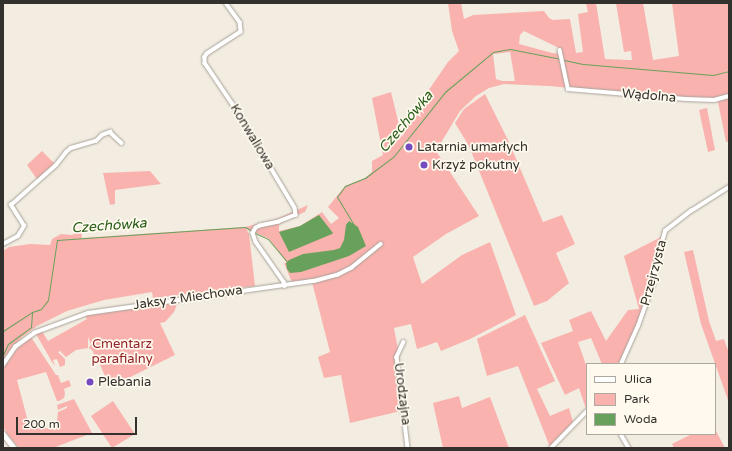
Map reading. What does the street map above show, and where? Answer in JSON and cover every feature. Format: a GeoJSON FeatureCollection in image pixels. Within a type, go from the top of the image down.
{"type":"FeatureCollection","features":[{"type":"Feature","properties":{"kind":"street","name":"Konwaliowa"},"geometry":{"type":"LineString","coordinates":[[226,3],[240,22],[242,29],[239,34],[207,54],[204,60],[206,66],[232,103],[295,208],[296,215],[279,222],[256,228],[253,236],[284,282],[285,286]]}},
{"type":"Feature","properties":{"kind":"street","name":"Wądolna"},"geometry":{"type":"LineString","coordinates":[[560,50],[568,89],[686,99],[714,100],[729,96]]}},
{"type":"Feature","properties":{"kind":"street"},"geometry":{"type":"LineString","coordinates":[[3,244],[18,236],[22,231],[22,222],[11,205],[56,165],[66,152],[71,148],[96,141],[102,135],[110,132],[122,143]]}},
{"type":"Feature","properties":{"kind":"street","name":"Przejrzysta"},"geometry":{"type":"LineString","coordinates":[[621,363],[638,326],[653,284],[658,256],[665,231],[691,211],[729,186]]}},
{"type":"Feature","properties":{"kind":"street","name":"Jaksy z Miechowa"},"geometry":{"type":"LineString","coordinates":[[3,365],[15,347],[34,333],[88,313],[258,288],[285,286],[337,275],[358,263],[381,244]]}},
{"type":"Feature","properties":{"kind":"street","name":"Urodzajna"},"geometry":{"type":"LineString","coordinates":[[404,342],[397,357],[408,448]]}},
{"type":"Feature","properties":{"kind":"street"},"geometry":{"type":"LineString","coordinates":[[551,448],[586,412]]}},
{"type":"Feature","properties":{"kind":"street"},"geometry":{"type":"LineString","coordinates":[[3,434],[14,448]]}},
{"type":"Feature","properties":{"kind":"street"},"geometry":{"type":"LineString","coordinates":[[622,435],[629,448]]}},
{"type":"Feature","properties":{"kind":"green space"},"geometry":{"type":"Polygon","coordinates":[[[448,3],[461,3],[464,19],[473,15],[544,11],[549,18],[553,20],[570,19],[576,53],[583,52],[578,14],[588,12],[586,3],[596,3],[605,59],[632,60],[631,51],[624,52],[616,3],[643,3],[653,60],[679,56],[672,3],[729,3],[729,94],[712,99],[695,99],[549,86],[504,84],[489,88],[476,96],[460,111],[436,151],[479,216],[446,234],[413,257],[422,284],[462,255],[490,242],[516,315],[470,339],[441,351],[437,342],[417,349],[411,324],[394,328],[399,355],[405,410],[350,423],[341,375],[324,378],[318,357],[330,352],[312,282],[293,285],[284,263],[287,263],[269,239],[246,228],[249,234],[255,286],[153,298],[152,292],[104,300],[67,311],[37,326],[22,337],[3,359],[3,251],[9,247],[30,244],[50,245],[52,239],[61,234],[72,235],[81,230],[82,238],[245,227],[277,219],[308,205],[305,212],[290,218],[279,225],[279,231],[300,226],[322,212],[331,224],[339,218],[328,207],[345,186],[365,178],[372,172],[372,161],[383,155],[372,98],[391,92],[402,137],[424,97],[448,62],[459,51],[452,31],[448,3]],[[524,31],[520,35],[519,44],[552,53],[563,54],[561,49],[524,31]],[[510,52],[493,54],[496,79],[502,81],[515,81],[510,52]]]}},
{"type":"Feature","properties":{"kind":"green space"},"geometry":{"type":"Polygon","coordinates":[[[485,94],[508,140],[543,222],[562,215],[575,244],[556,253],[569,283],[547,301],[534,306],[469,146],[455,123],[464,109],[485,94]]]}},
{"type":"Feature","properties":{"kind":"green space"},"geometry":{"type":"Polygon","coordinates":[[[728,98],[729,141],[726,142],[718,102],[728,98]]]}},
{"type":"Feature","properties":{"kind":"green space"},"geometry":{"type":"Polygon","coordinates":[[[707,108],[715,150],[708,152],[699,110],[707,108]]]}},
{"type":"Feature","properties":{"kind":"green space"},"geometry":{"type":"Polygon","coordinates":[[[42,151],[56,165],[39,182],[27,165],[42,151]]]}},
{"type":"Feature","properties":{"kind":"green space"},"geometry":{"type":"Polygon","coordinates":[[[150,171],[161,184],[115,190],[115,204],[110,205],[103,173],[150,171]]]}},
{"type":"Feature","properties":{"kind":"green space"},"geometry":{"type":"Polygon","coordinates":[[[661,237],[651,285],[636,326],[619,363],[602,363],[591,338],[578,342],[586,365],[586,409],[579,388],[565,395],[541,343],[573,331],[569,320],[591,311],[606,341],[628,310],[639,309],[624,256],[661,237]]]}},
{"type":"Feature","properties":{"kind":"green space"},"geometry":{"type":"Polygon","coordinates":[[[693,250],[709,321],[716,341],[724,339],[729,353],[729,403],[701,324],[684,252],[693,250]]]}},
{"type":"Feature","properties":{"kind":"green space","name":"Cmentarz parafialny"},"geometry":{"type":"Polygon","coordinates":[[[178,302],[174,312],[165,322],[160,323],[175,355],[110,387],[97,358],[98,361],[95,362],[93,351],[89,348],[91,344],[88,337],[88,348],[76,350],[66,357],[60,351],[58,352],[65,359],[65,365],[60,367],[57,359],[53,360],[55,366],[52,362],[36,334],[42,331],[48,341],[87,319],[85,316],[178,302]]]}},
{"type":"Feature","properties":{"kind":"green space"},"geometry":{"type":"Polygon","coordinates":[[[525,315],[555,381],[537,389],[550,416],[569,408],[573,422],[550,447],[518,366],[487,376],[477,339],[525,315]]]}},
{"type":"Feature","properties":{"kind":"green space"},"geometry":{"type":"Polygon","coordinates":[[[31,337],[56,375],[58,375],[61,383],[69,380],[71,386],[64,389],[64,398],[57,401],[46,372],[17,380],[27,418],[35,426],[56,430],[58,412],[67,408],[67,406],[58,410],[57,405],[74,399],[92,433],[53,448],[19,448],[8,435],[3,427],[3,368],[17,349],[31,337]]]}},
{"type":"Feature","properties":{"kind":"green space"},"geometry":{"type":"Polygon","coordinates":[[[459,396],[462,408],[490,397],[509,448],[443,448],[433,403],[459,396]]]}},
{"type":"Feature","properties":{"kind":"green space"},"geometry":{"type":"Polygon","coordinates":[[[113,401],[135,434],[112,448],[91,416],[113,401]]]}},
{"type":"Feature","properties":{"kind":"green space"},"geometry":{"type":"Polygon","coordinates":[[[716,431],[725,448],[674,448],[672,444],[690,435],[716,435],[716,431]]]}},
{"type":"Feature","properties":{"kind":"water"},"geometry":{"type":"Polygon","coordinates":[[[319,215],[333,233],[289,252],[279,232],[300,226],[319,215]]]}},
{"type":"Feature","properties":{"kind":"water"},"geometry":{"type":"Polygon","coordinates":[[[349,221],[358,227],[366,246],[349,256],[301,272],[290,273],[287,269],[286,263],[289,260],[303,254],[340,248],[344,240],[346,225],[349,221]]]}},
{"type":"Feature","properties":{"kind":"waterway","name":"Czechówka"},"geometry":{"type":"LineString","coordinates":[[354,225],[337,197],[345,186],[365,178],[394,156],[445,92],[493,52],[510,49],[561,59]]}},
{"type":"Feature","properties":{"kind":"waterway","name":"Czechówka"},"geometry":{"type":"LineString","coordinates":[[564,60],[583,64],[713,75],[729,71]]}},
{"type":"Feature","properties":{"kind":"waterway","name":"Czechówka"},"geometry":{"type":"LineString","coordinates":[[3,331],[32,312],[41,309],[48,300],[57,240],[245,227],[252,231]]}},
{"type":"Feature","properties":{"kind":"waterway","name":"Czechówka"},"geometry":{"type":"LineString","coordinates":[[255,233],[268,239],[287,262]]}},
{"type":"Feature","properties":{"kind":"waterway"},"geometry":{"type":"LineString","coordinates":[[3,355],[8,344],[31,327],[32,312]]}},
{"type":"Feature","properties":{"kind":"place","name":"Latarnia umarłych"},"geometry":{"type":"Point","coordinates":[409,147]}},
{"type":"Feature","properties":{"kind":"place","name":"Krzyż pokutny"},"geometry":{"type":"Point","coordinates":[424,165]}},
{"type":"Feature","properties":{"kind":"place","name":"Plebania"},"geometry":{"type":"Point","coordinates":[90,382]}}]}
